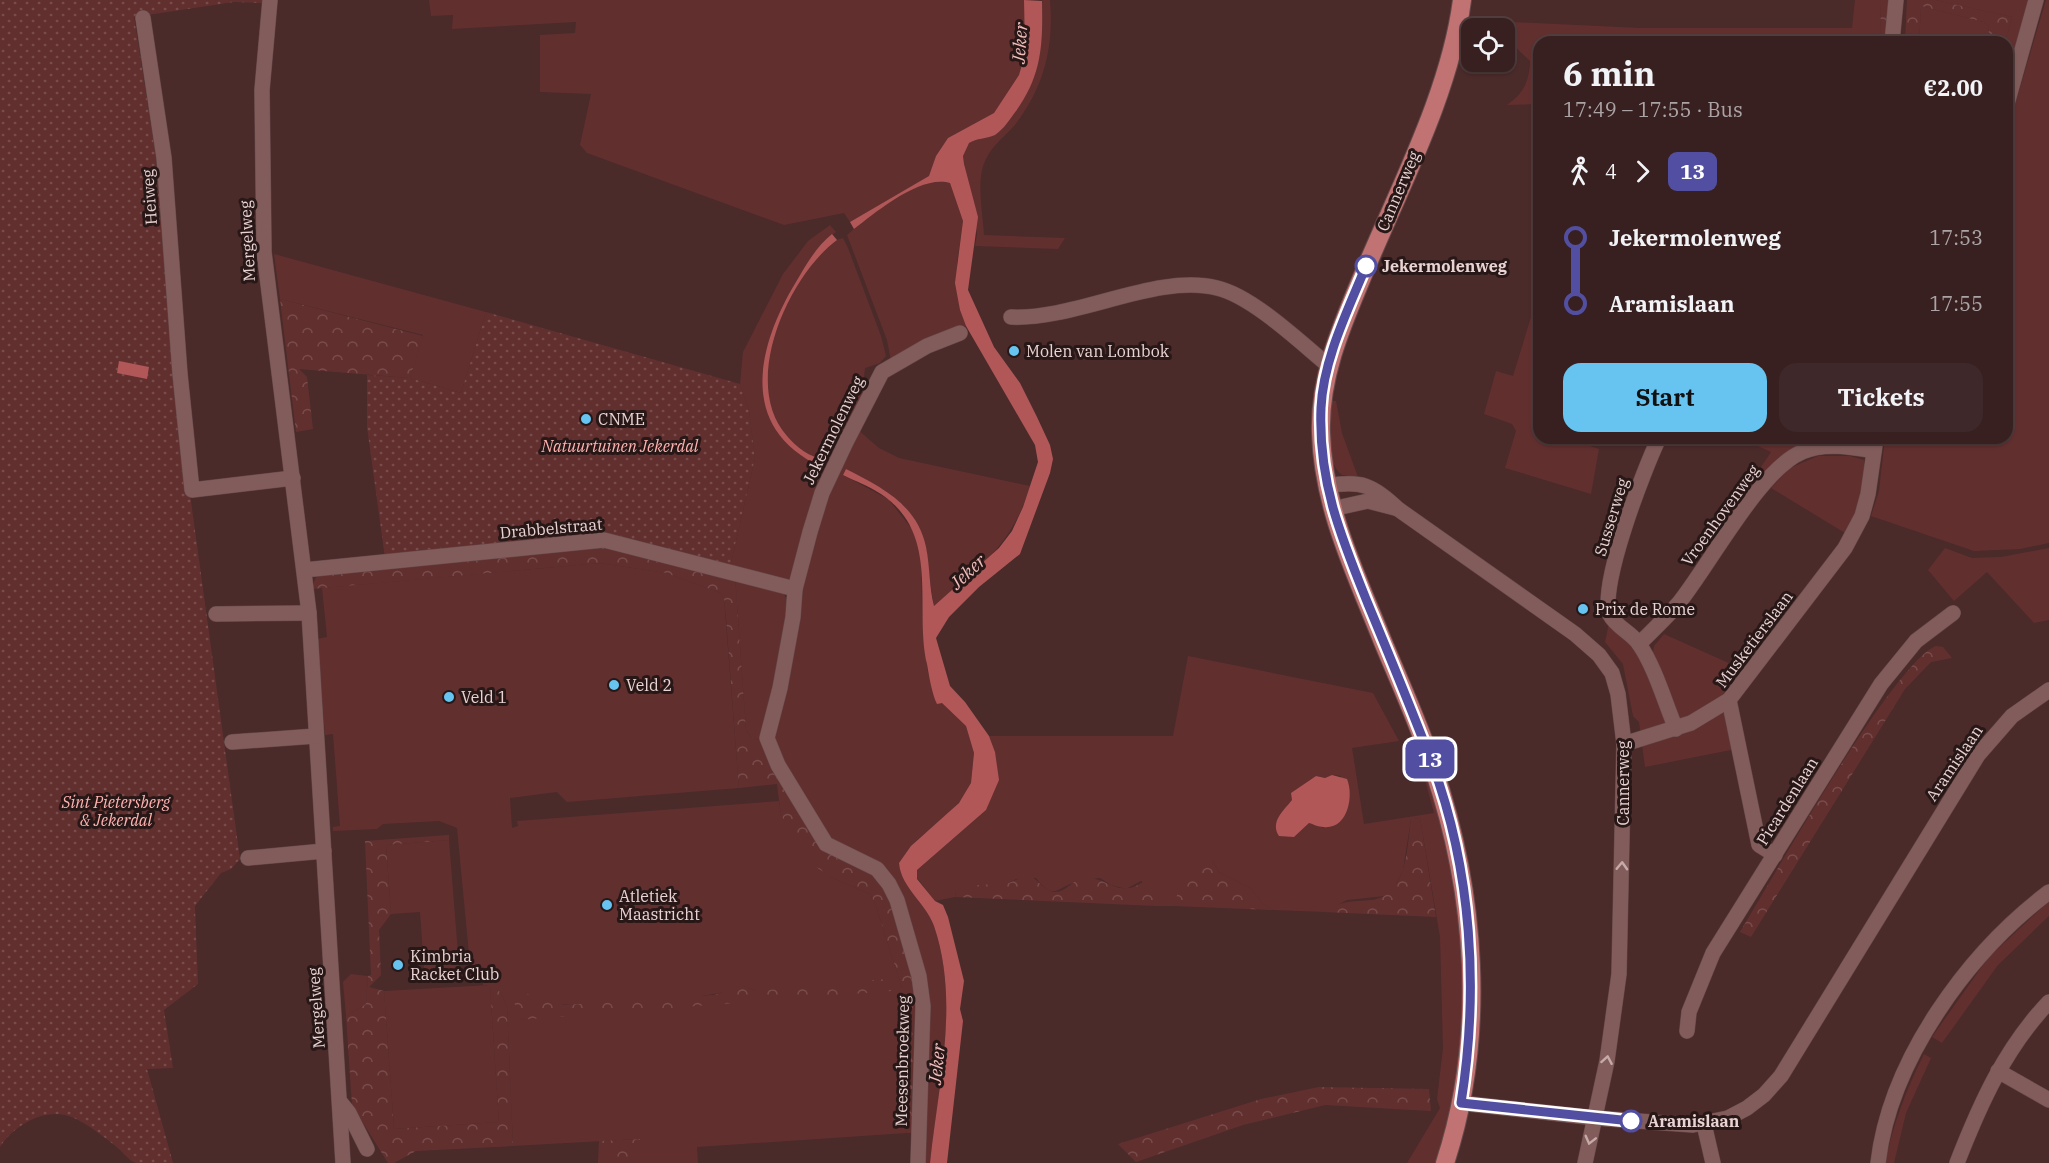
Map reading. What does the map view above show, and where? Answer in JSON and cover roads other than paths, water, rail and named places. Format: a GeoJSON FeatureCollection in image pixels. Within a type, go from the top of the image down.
{"type":"FeatureCollection","features":[{"type":"Feature","properties":{"kind":"main road","name":"Cannerweg"},"geometry":{"type":"LineString","coordinates":[[1332,509],[1323,458],[1321,405],[1329,366],[1351,302],[1446,73],[1462,0]]}},
{"type":"Feature","properties":{"kind":"main road"},"geometry":{"type":"LineString","coordinates":[[1332,509],[1433,765],[1454,839],[1464,895],[1471,974],[1469,1042],[1461,1103],[1445,1163]]}},
{"type":"Feature","properties":{"kind":"street","name":"Mergelweg"},"geometry":{"type":"LineString","coordinates":[[270,0],[262,90],[263,241],[309,613],[343,1157]]}},
{"type":"Feature","properties":{"kind":"street"},"geometry":{"type":"LineString","coordinates":[[1893,36],[1896,0]]}},
{"type":"Feature","properties":{"kind":"street"},"geometry":{"type":"LineString","coordinates":[[2013,82],[2036,0]]}},
{"type":"Feature","properties":{"kind":"street","name":"Heiweg"},"geometry":{"type":"LineString","coordinates":[[142,18],[164,158],[175,372],[192,490],[293,478]]}},
{"type":"Feature","properties":{"kind":"street"},"geometry":{"type":"LineString","coordinates":[[1011,317],[1044,316],[1184,285],[1217,288],[1245,300],[1329,366]]}},
{"type":"Feature","properties":{"kind":"street","name":"Jekermolenweg"},"geometry":{"type":"LineString","coordinates":[[795,589],[822,493],[879,377],[887,368],[908,356],[960,333]]}},
{"type":"Feature","properties":{"kind":"street","name":"Susserweg"},"geometry":{"type":"LineString","coordinates":[[1639,644],[1613,618],[1609,610],[1613,576],[1628,516],[1657,444]]}},
{"type":"Feature","properties":{"kind":"street","name":"Vroenhovenweg"},"geometry":{"type":"LineString","coordinates":[[1639,644],[1677,605],[1737,520],[1783,463],[1803,451],[1875,444]]}},
{"type":"Feature","properties":{"kind":"street","name":"Musketierslaan"},"geometry":{"type":"LineString","coordinates":[[1775,855],[1759,845],[1729,700],[1845,548],[1865,504],[1875,444]]}},
{"type":"Feature","properties":{"kind":"street","name":"Cannerweg"},"geometry":{"type":"LineString","coordinates":[[1327,486],[1365,485],[1381,493],[1398,509],[1560,623],[1599,655],[1616,683],[1624,744],[1619,974],[1612,1031],[1585,1163]]}},
{"type":"Feature","properties":{"kind":"street","name":"Cannerweg"},"geometry":{"type":"LineString","coordinates":[[1332,509],[1368,501],[1398,509]]}},
{"type":"Feature","properties":{"kind":"street","name":"Drabbelstraat"},"geometry":{"type":"LineString","coordinates":[[304,570],[604,540],[795,589]]}},
{"type":"Feature","properties":{"kind":"street","name":"Meesenbroekweg"},"geometry":{"type":"LineString","coordinates":[[795,589],[793,617],[780,688],[768,727],[767,741],[778,765],[826,843],[877,869],[890,884],[897,900],[919,976],[923,1006],[918,1163]]}},
{"type":"Feature","properties":{"kind":"street"},"geometry":{"type":"LineString","coordinates":[[216,614],[309,613]]}},
{"type":"Feature","properties":{"kind":"street","name":"Picardenlaan"},"geometry":{"type":"LineString","coordinates":[[1687,1031],[1689,1012],[1713,953],[1881,684],[1916,642],[1953,613]]}},
{"type":"Feature","properties":{"kind":"street"},"geometry":{"type":"LineString","coordinates":[[1639,644],[1676,729]]}},
{"type":"Feature","properties":{"kind":"street","name":"Aramislaan"},"geometry":{"type":"LineString","coordinates":[[1461,1103],[1685,1125],[1704,1124],[1728,1118],[1747,1108],[1776,1083],[1978,755],[2012,716],[2049,690]]}},
{"type":"Feature","properties":{"kind":"street"},"geometry":{"type":"LineString","coordinates":[[1624,744],[1676,729],[1707,715],[1729,700]]}},
{"type":"Feature","properties":{"kind":"street"},"geometry":{"type":"LineString","coordinates":[[232,742],[316,736]]}},
{"type":"Feature","properties":{"kind":"street"},"geometry":{"type":"LineString","coordinates":[[248,858],[324,851]]}},
{"type":"Feature","properties":{"kind":"street"},"geometry":{"type":"LineString","coordinates":[[1878,1163],[1896,1096],[1928,1029],[1957,984],[1982,953],[2021,914],[2049,892]]}},
{"type":"Feature","properties":{"kind":"street"},"geometry":{"type":"LineString","coordinates":[[1958,1163],[1977,1111],[1998,1071],[2027,1026],[2049,1002]]}},
{"type":"Feature","properties":{"kind":"street"},"geometry":{"type":"LineString","coordinates":[[1998,1071],[2049,1100]]}},
{"type":"Feature","properties":{"kind":"street"},"geometry":{"type":"LineString","coordinates":[[341,1103],[349,1113],[376,1163]]}},
{"type":"Feature","properties":{"kind":"street"},"geometry":{"type":"LineString","coordinates":[[1704,1124],[1713,1163]]}},
{"type":"Feature","properties":{"kind":"street"},"geometry":{"type":"LineString","coordinates":[[343,1157],[367,1149]]}},
{"type":"Feature","properties":{"kind":"place","name":"Jekermolenweg"},"geometry":{"type":"Point","coordinates":[1366,266]}},
{"type":"Feature","properties":{"kind":"place","name":"Molen van Lombok"},"geometry":{"type":"Point","coordinates":[1014,351]}},
{"type":"Feature","properties":{"kind":"place","name":"CNME"},"geometry":{"type":"Point","coordinates":[586,419]}},
{"type":"Feature","properties":{"kind":"place","name":"Prix de Rome"},"geometry":{"type":"Point","coordinates":[1583,609]}},
{"type":"Feature","properties":{"kind":"place","name":"Veld 2"},"geometry":{"type":"Point","coordinates":[614,685]}},
{"type":"Feature","properties":{"kind":"place","name":"Veld 1"},"geometry":{"type":"Point","coordinates":[449,697]}},
{"type":"Feature","properties":{"kind":"place","name":"Atletiek Maastricht"},"geometry":{"type":"Point","coordinates":[607,905]}},
{"type":"Feature","properties":{"kind":"place","name":"Kimbria Racket Club"},"geometry":{"type":"Point","coordinates":[398,965]}},
{"type":"Feature","properties":{"kind":"place","name":"Aramislaan"},"geometry":{"type":"Point","coordinates":[1631,1121]}},
{"type":"Feature","properties":{"kind":"water label","name":"Jeker"},"geometry":{"type":"Point","coordinates":[1020,43]}},
{"type":"Feature","properties":{"kind":"water label","name":"Jeker"},"geometry":{"type":"Point","coordinates":[968,572]}},
{"type":"Feature","properties":{"kind":"water label","name":"Jeker"},"geometry":{"type":"Point","coordinates":[937,1064]}},
{"type":"Feature","properties":{"kind":"park label","name":"Natuurtuinen Jekerdal"},"geometry":{"type":"Point","coordinates":[620,446]}},
{"type":"Feature","properties":{"kind":"park label","name":"Sint Pietersberg & Jekerdal"},"geometry":{"type":"Point","coordinates":[116,811]}}]}
